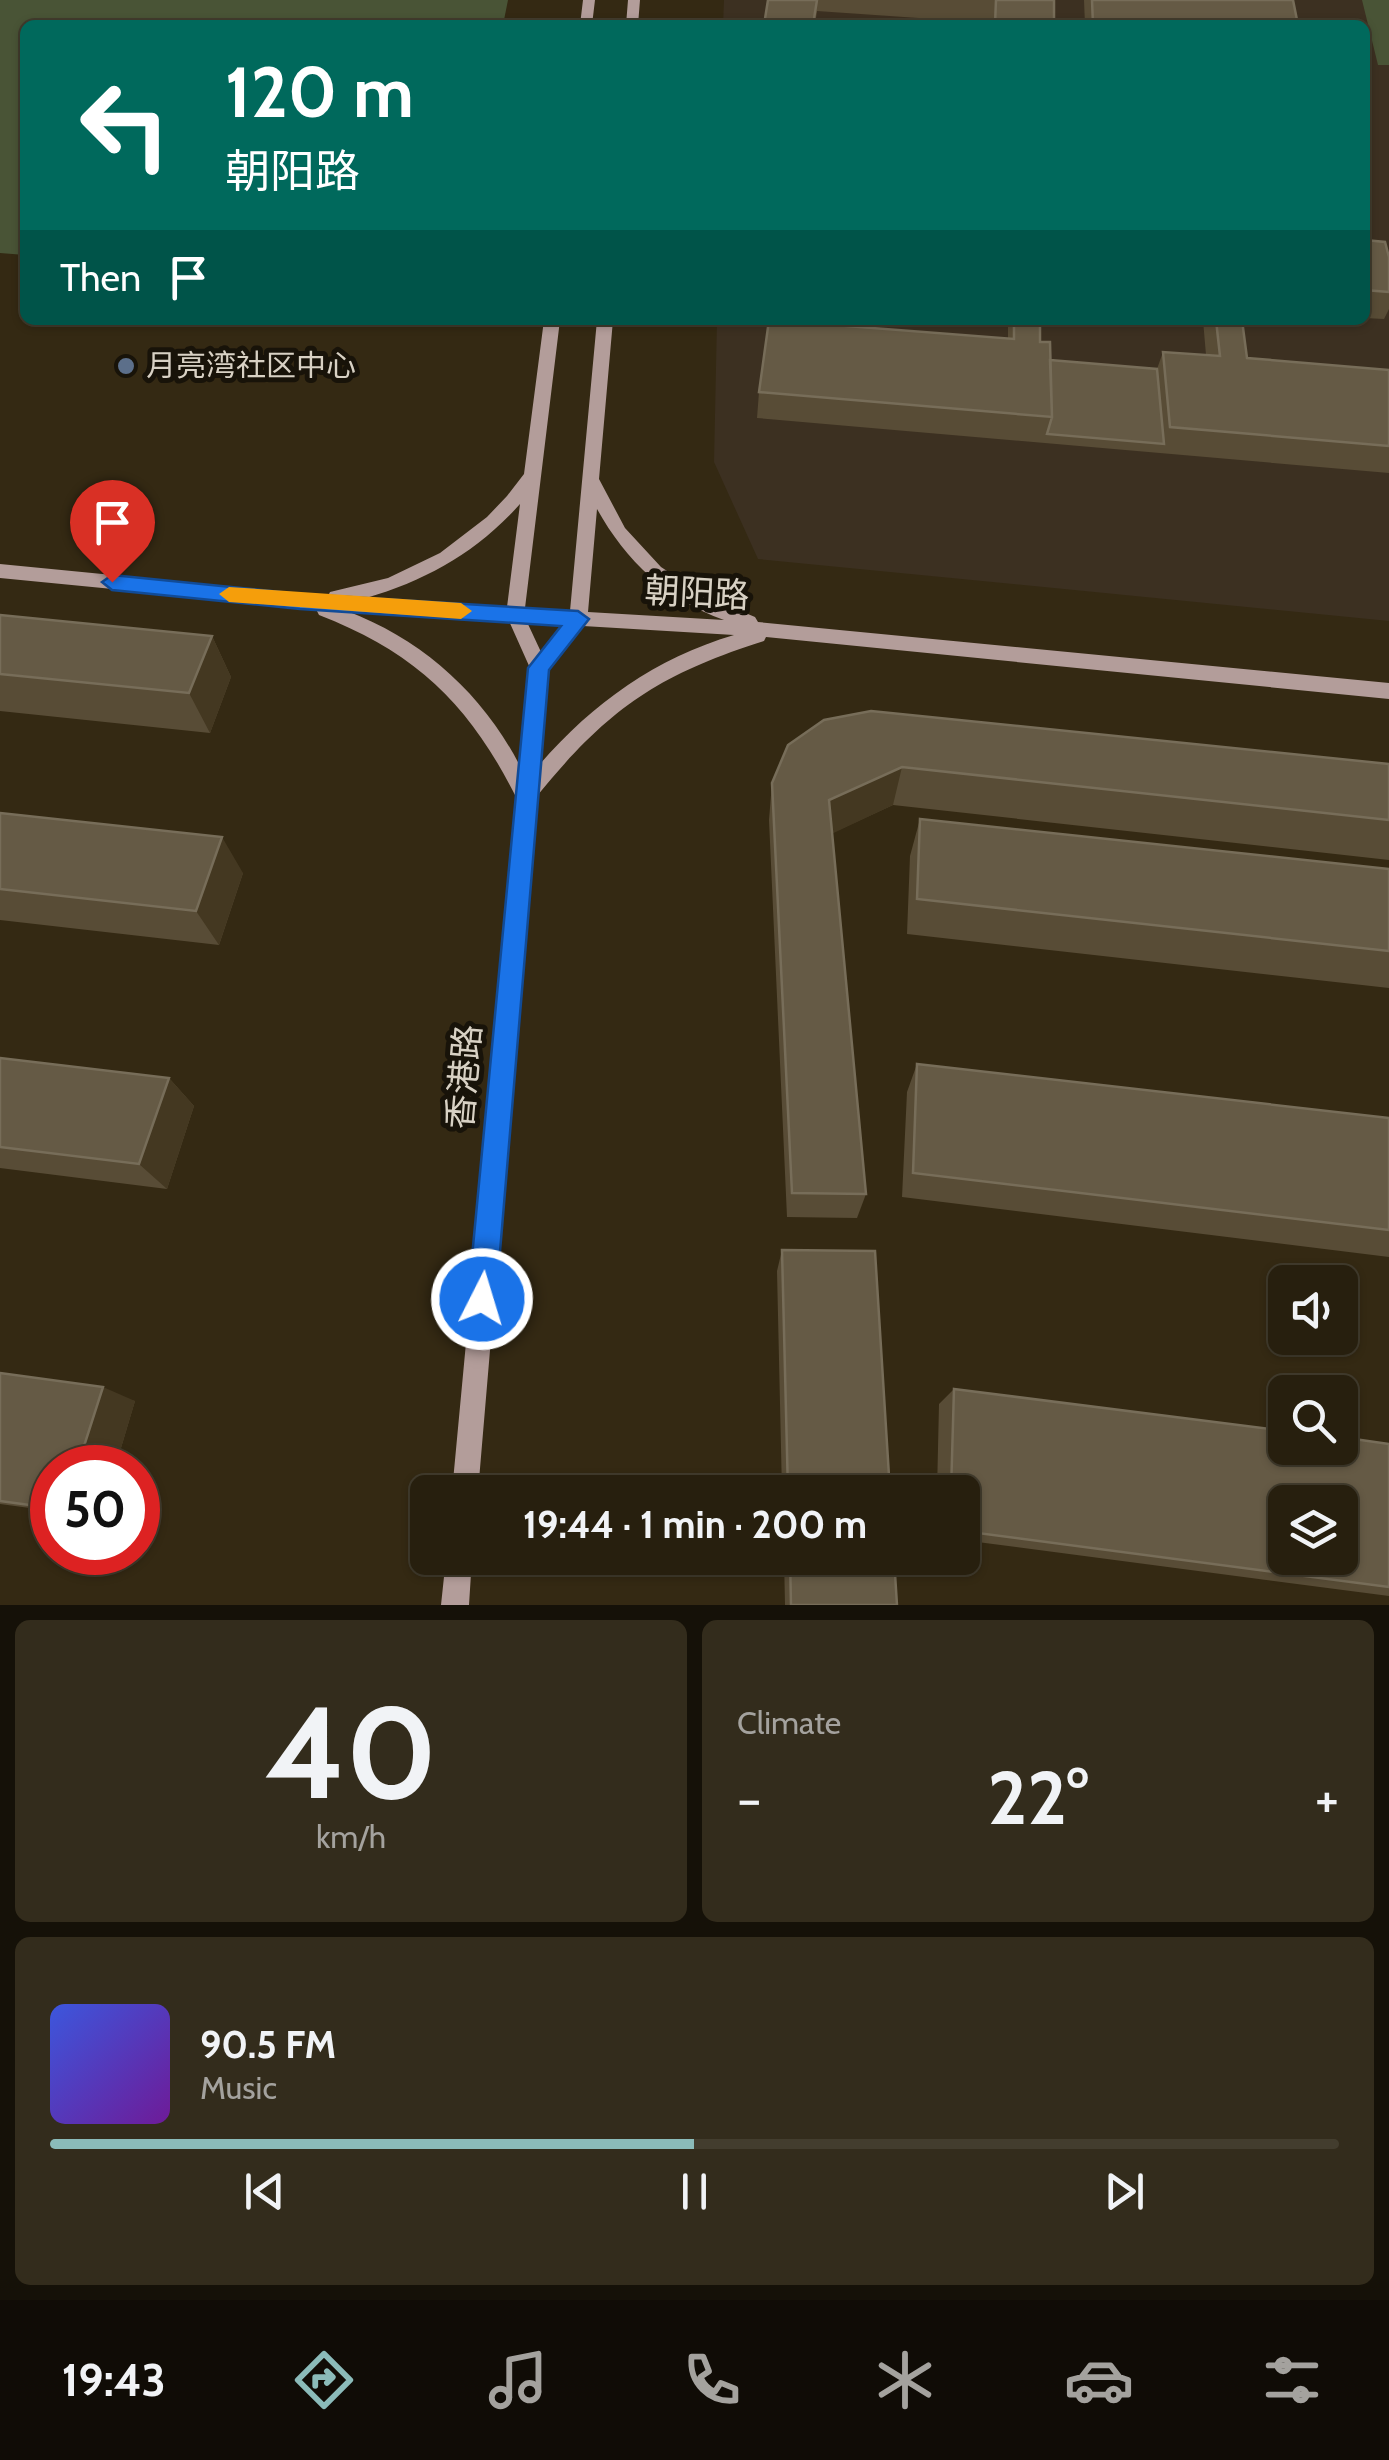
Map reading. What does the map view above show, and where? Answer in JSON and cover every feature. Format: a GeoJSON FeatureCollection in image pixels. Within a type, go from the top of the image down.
{"type":"FeatureCollection","features":[{"type":"Feature","properties":{"kind":"main road"},"geometry":{"type":"LineString","coordinates":[[515,615],[551,325]]}},
{"type":"Feature","properties":{"kind":"main road"},"geometry":{"type":"LineString","coordinates":[[538,668],[578,619],[606,325]]}},
{"type":"Feature","properties":{"kind":"main road"},"geometry":{"type":"LineString","coordinates":[[300,602],[351,594],[400,580],[445,559],[494,524],[534,472]]}},
{"type":"Feature","properties":{"kind":"main road"},"geometry":{"type":"LineString","coordinates":[[592,473],[605,513],[632,552],[671,586],[722,613],[780,631]]}},
{"type":"Feature","properties":{"kind":"main road","name":"朝阳路"},"geometry":{"type":"LineString","coordinates":[[0,571],[300,602],[780,631],[1389,691]]}},
{"type":"Feature","properties":{"kind":"main road"},"geometry":{"type":"LineString","coordinates":[[300,602],[350,618],[396,642],[438,671],[474,707],[504,748],[526,796],[559,752],[594,716],[636,686],[680,661],[729,643],[780,631]]}},
{"type":"Feature","properties":{"kind":"main road","name":"香港路"},"geometry":{"type":"LineString","coordinates":[[466,1475],[538,668],[515,615]]}},
{"type":"Feature","properties":{"kind":"main road"},"geometry":{"type":"LineString","coordinates":[[455,1605],[458,1575]]}},
{"type":"Feature","properties":{"kind":"shaded area"},"geometry":{"type":"Polygon","coordinates":[[[724,0],[1389,0],[1389,621],[758,559],[714,462],[717,325],[1370,325],[1370,20],[723,20],[724,0]]]}},
{"type":"Feature","properties":{"kind":"green space"},"geometry":{"type":"Polygon","coordinates":[[[0,0],[508,0],[504,20],[20,20],[20,255],[0,253],[0,0]]]}},
{"type":"Feature","properties":{"kind":"green space"},"geometry":{"type":"Polygon","coordinates":[[[1362,0],[1389,0],[1389,65],[1378,65],[1362,0]]]}},
{"type":"Feature","properties":{"kind":"building"},"geometry":{"type":"Polygon","coordinates":[[[768,0],[817,0],[814,20],[765,20],[768,0]]]}},
{"type":"Feature","properties":{"kind":"building"},"geometry":{"type":"Polygon","coordinates":[[[996,0],[1054,0],[1054,20],[995,20],[996,0]]]}},
{"type":"Feature","properties":{"kind":"building"},"geometry":{"type":"Polygon","coordinates":[[[1092,0],[1293,0],[1297,20],[1093,20],[1092,0]]]}},
{"type":"Feature","properties":{"kind":"building"},"geometry":{"type":"Polygon","coordinates":[[[1370,240],[1385,242],[1389,292],[1370,290],[1370,240]]]}},
{"type":"Feature","properties":{"kind":"building"},"geometry":{"type":"Polygon","coordinates":[[[768,325],[833,325],[1014,339],[1014,325],[1040,325],[1040,342],[1050,342],[1052,417],[759,392],[768,325]]]}},
{"type":"Feature","properties":{"kind":"building"},"geometry":{"type":"Polygon","coordinates":[[[1217,325],[1243,325],[1247,358],[1389,370],[1389,446],[1170,427],[1163,352],[1220,356],[1217,325]]]}},
{"type":"Feature","properties":{"kind":"building"},"geometry":{"type":"Polygon","coordinates":[[[1050,360],[1157,369],[1164,444],[1047,434],[1052,417],[1050,360]]]}},
{"type":"Feature","properties":{"kind":"building"},"geometry":{"type":"Polygon","coordinates":[[[0,615],[212,636],[189,693],[0,674],[0,615]]]}},
{"type":"Feature","properties":{"kind":"building"},"geometry":{"type":"Polygon","coordinates":[[[871,711],[1389,764],[1389,820],[902,767],[829,800],[866,1194],[792,1193],[772,783],[788,745],[824,720],[871,711]]]}},
{"type":"Feature","properties":{"kind":"building"},"geometry":{"type":"Polygon","coordinates":[[[0,813],[222,837],[196,911],[0,889],[0,813]]]}},
{"type":"Feature","properties":{"kind":"building"},"geometry":{"type":"Polygon","coordinates":[[[920,819],[1389,869],[1389,951],[917,899],[920,819]]]}},
{"type":"Feature","properties":{"kind":"building"},"geometry":{"type":"Polygon","coordinates":[[[0,1058],[169,1078],[139,1164],[0,1147],[0,1058]]]}},
{"type":"Feature","properties":{"kind":"building"},"geometry":{"type":"Polygon","coordinates":[[[917,1064],[1389,1118],[1389,1230],[913,1173],[917,1064]]]}},
{"type":"Feature","properties":{"kind":"building"},"geometry":{"type":"Polygon","coordinates":[[[782,1250],[875,1251],[889,1475],[788,1475],[782,1250]]]}},
{"type":"Feature","properties":{"kind":"building"},"geometry":{"type":"Polygon","coordinates":[[[0,1373],[103,1387],[84,1445],[30,1445],[30,1505],[0,1501],[0,1373]]]}},
{"type":"Feature","properties":{"kind":"building"},"geometry":{"type":"Polygon","coordinates":[[[954,1389],[1268,1429],[1268,1465],[1358,1465],[1358,1440],[1389,1444],[1389,1587],[1298,1575],[1358,1575],[1358,1485],[1268,1485],[1268,1571],[980,1533],[980,1475],[951,1475],[954,1389]]]}},
{"type":"Feature","properties":{"kind":"building"},"geometry":{"type":"Polygon","coordinates":[[[790,1575],[895,1575],[897,1605],[791,1605],[790,1575]]]}},
{"type":"Feature","properties":{"kind":"slow traffic"},"geometry":{"type":"LineString","coordinates":[[229,594],[461,611]]}},
{"type":"Feature","properties":{"kind":"place","name":"月亮湾社区中心"},"geometry":{"type":"Point","coordinates":[126,366]}},
{"type":"Feature","properties":{"kind":"route"},"geometry":{"type":"LineString","coordinates":[[112,582],[300,602],[578,619],[538,668],[482,1299]]}}]}
